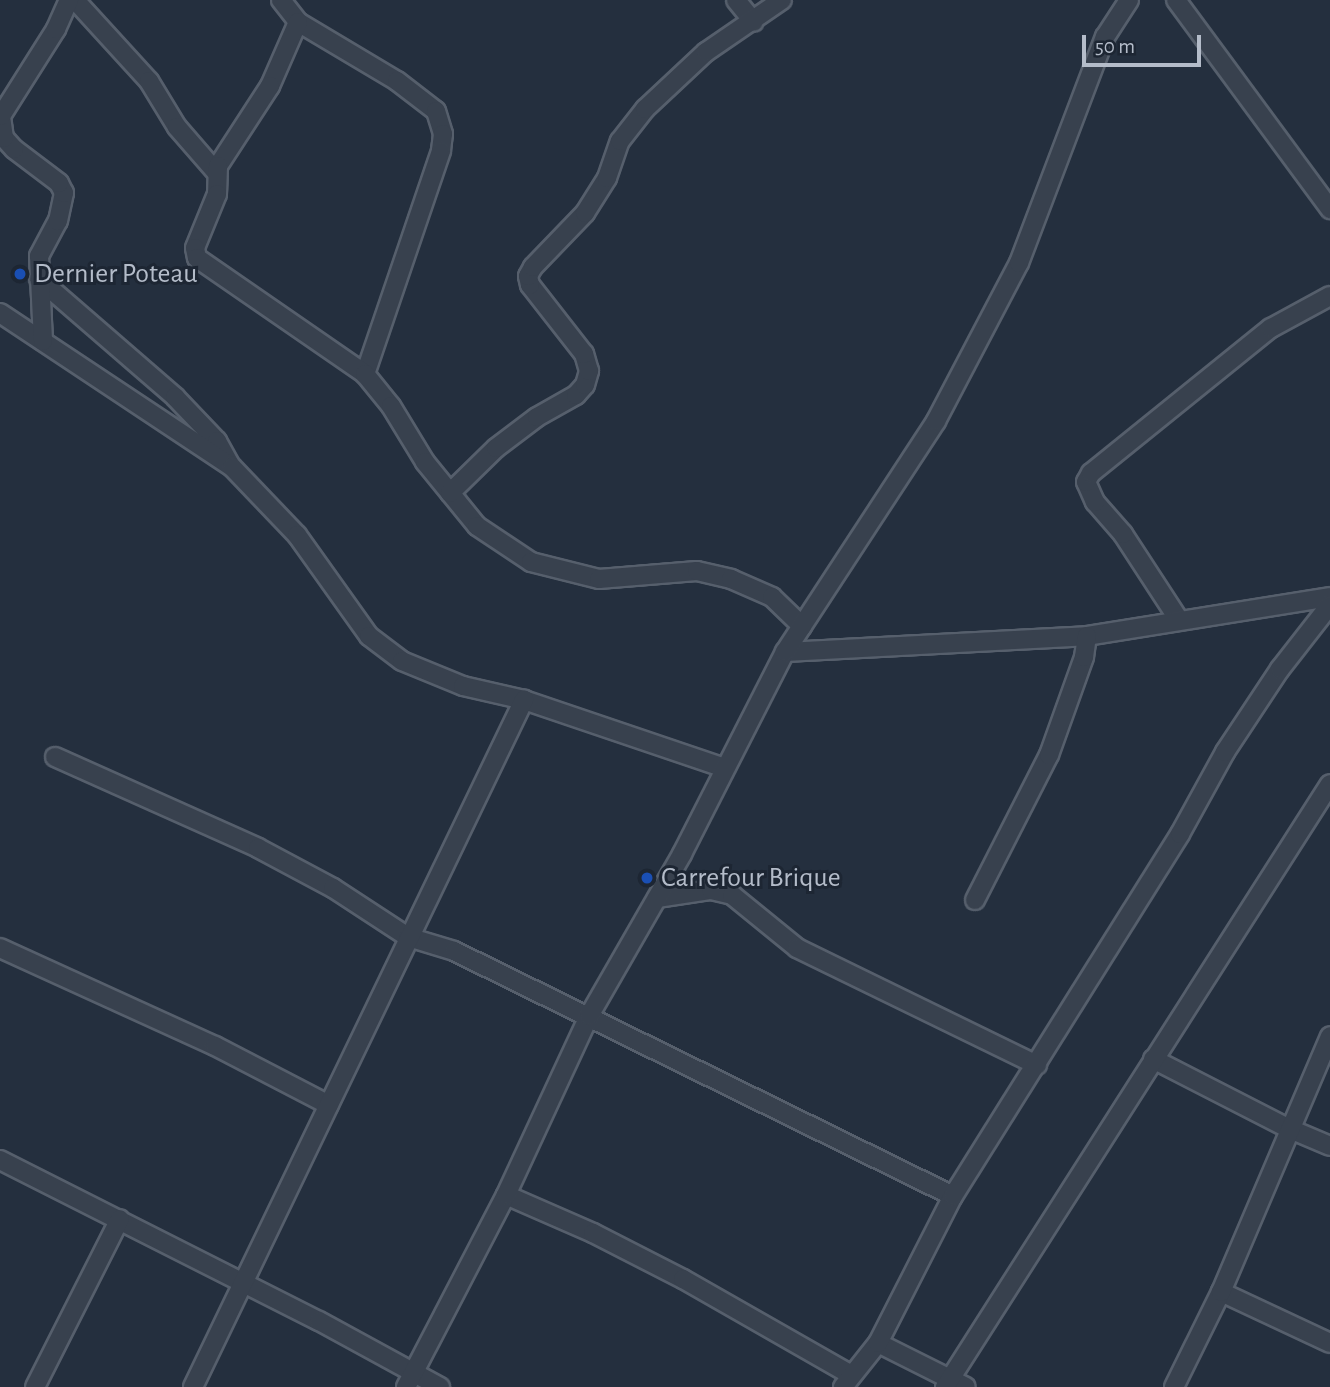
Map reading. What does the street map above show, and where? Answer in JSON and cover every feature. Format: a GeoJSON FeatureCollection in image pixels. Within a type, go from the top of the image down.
{"type":"FeatureCollection","features":[{"type":"Feature","properties":{"kind":"street"},"geometry":{"type":"LineString","coordinates":[[43,341],[44,302],[39,279],[39,256],[58,220],[64,193],[58,183],[4,138],[1,116],[56,29],[69,0]]}},
{"type":"Feature","properties":{"kind":"street"},"geometry":{"type":"LineString","coordinates":[[75,0],[149,81],[177,127],[217,173]]}},
{"type":"Feature","properties":{"kind":"street"},"geometry":{"type":"LineString","coordinates":[[281,0],[298,22],[397,81],[436,111],[443,134],[441,151],[365,374]]}},
{"type":"Feature","properties":{"kind":"street"},"geometry":{"type":"LineString","coordinates":[[736,0],[754,22]]}},
{"type":"Feature","properties":{"kind":"street"},"geometry":{"type":"LineString","coordinates":[[450,493],[495,448],[537,416],[576,395],[586,385],[590,370],[584,354],[530,285],[528,276],[585,213],[607,178],[620,141],[645,109],[706,52],[754,22],[782,0]]}},
{"type":"Feature","properties":{"kind":"street"},"geometry":{"type":"LineString","coordinates":[[409,1380],[506,1195],[589,1016],[657,898],[785,652],[936,421],[1018,263],[1105,37],[1129,0]]}},
{"type":"Feature","properties":{"kind":"street"},"geometry":{"type":"LineString","coordinates":[[1176,0],[1330,209]]}},
{"type":"Feature","properties":{"kind":"street"},"geometry":{"type":"LineString","coordinates":[[298,22],[270,86],[218,166],[217,194],[195,248],[197,258],[365,374],[391,406],[425,462],[477,526],[530,562],[599,579],[697,572],[731,579],[772,597],[802,626]]}},
{"type":"Feature","properties":{"kind":"street"},"geometry":{"type":"LineString","coordinates":[[39,279],[174,397],[217,441],[232,467]]}},
{"type":"Feature","properties":{"kind":"street"},"geometry":{"type":"LineString","coordinates":[[1180,620],[1122,534],[1095,502],[1086,482],[1091,473],[1271,328],[1330,296]]}},
{"type":"Feature","properties":{"kind":"street"},"geometry":{"type":"LineString","coordinates":[[0,313],[232,467],[297,535],[369,636],[402,661],[463,686],[524,700],[725,768]]}},
{"type":"Feature","properties":{"kind":"street"},"geometry":{"type":"LineString","coordinates":[[785,652],[1087,636],[1330,597]]}},
{"type":"Feature","properties":{"kind":"street"},"geometry":{"type":"LineString","coordinates":[[506,1195],[593,1233],[671,1273],[847,1381],[878,1343],[953,1196],[1180,834],[1225,752],[1280,670],[1330,605]]}},
{"type":"Feature","properties":{"kind":"street"},"geometry":{"type":"LineString","coordinates":[[975,900],[1049,755],[1080,668],[1087,636]]}},
{"type":"Feature","properties":{"kind":"street"},"geometry":{"type":"LineString","coordinates":[[193,1387],[245,1284],[408,937],[524,700]]}},
{"type":"Feature","properties":{"kind":"street"},"geometry":{"type":"LineString","coordinates":[[55,757],[258,848],[333,888],[408,937],[454,951],[953,1196]]}},
{"type":"Feature","properties":{"kind":"street"},"geometry":{"type":"LineString","coordinates":[[878,1343],[953,1385],[1153,1059],[1330,785]]}},
{"type":"Feature","properties":{"kind":"street"},"geometry":{"type":"LineString","coordinates":[[657,898],[711,890],[732,895],[797,948],[1037,1065]]}},
{"type":"Feature","properties":{"kind":"street"},"geometry":{"type":"LineString","coordinates":[[0,948],[215,1046],[329,1105]]}},
{"type":"Feature","properties":{"kind":"street"},"geometry":{"type":"LineString","coordinates":[[1174,1387],[1221,1292],[1330,1036]]}},
{"type":"Feature","properties":{"kind":"street"},"geometry":{"type":"LineString","coordinates":[[1153,1059],[1290,1129],[1330,1146]]}},
{"type":"Feature","properties":{"kind":"street"},"geometry":{"type":"LineString","coordinates":[[0,1160],[245,1284],[409,1380],[440,1387]]}},
{"type":"Feature","properties":{"kind":"street"},"geometry":{"type":"LineString","coordinates":[[35,1387],[120,1219]]}},
{"type":"Feature","properties":{"kind":"street"},"geometry":{"type":"LineString","coordinates":[[1221,1292],[1330,1343]]}},
{"type":"Feature","properties":{"kind":"place","name":"Dernier Poteau"},"geometry":{"type":"Point","coordinates":[20,274]}},
{"type":"Feature","properties":{"kind":"place","name":"Carrefour Brique"},"geometry":{"type":"Point","coordinates":[647,878]}}]}
